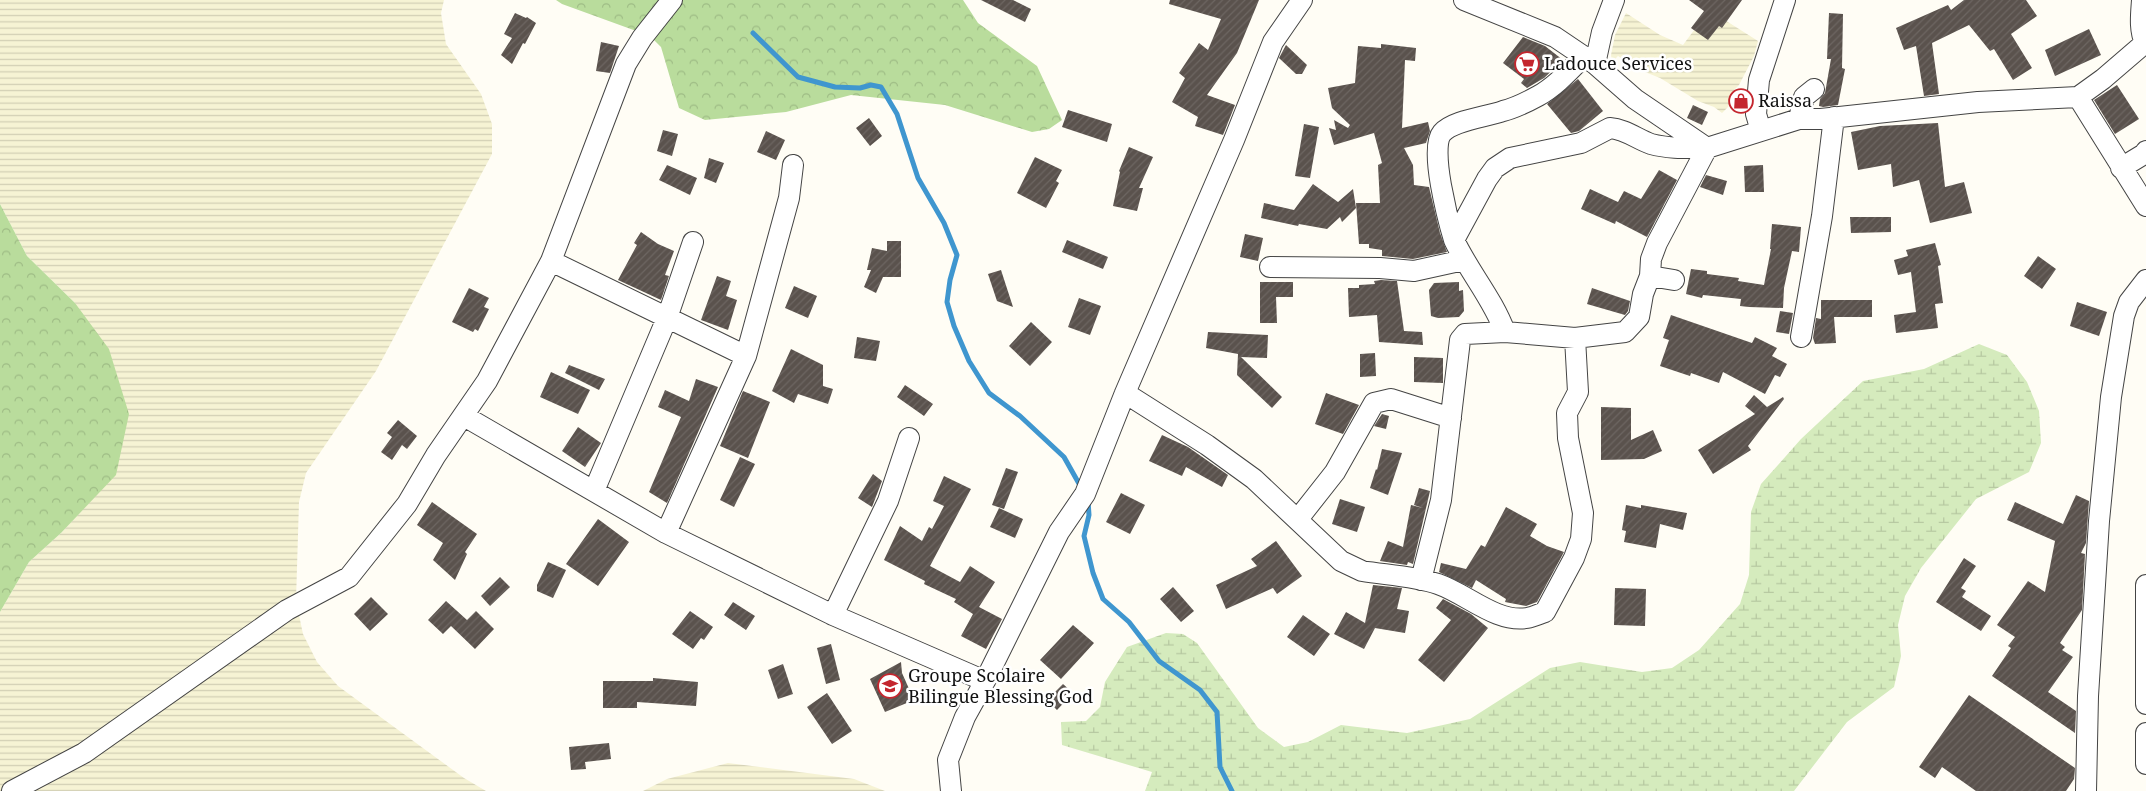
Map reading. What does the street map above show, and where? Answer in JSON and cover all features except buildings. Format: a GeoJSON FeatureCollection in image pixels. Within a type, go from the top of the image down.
{"type":"FeatureCollection","features":[{"type":"Feature","properties":{"kind":"street"},"geometry":{"type":"LineString","coordinates":[[12,791],[84,753],[287,610],[349,577],[407,504],[436,455],[487,381],[552,262],[626,64],[642,38],[672,0]]}},
{"type":"Feature","properties":{"kind":"street"},"geometry":{"type":"LineString","coordinates":[[950,791],[948,760],[965,717],[985,681],[1059,532],[1085,494],[1125,393],[1234,140],[1273,42],[1302,0]]}},
{"type":"Feature","properties":{"kind":"street"},"geometry":{"type":"LineString","coordinates":[[1464,0],[1495,6],[1554,37],[1589,60],[1635,99],[1707,148]]}},
{"type":"Feature","properties":{"kind":"street"},"geometry":{"type":"LineString","coordinates":[[1505,332],[1494,308],[1464,260],[1454,240],[1446,214],[1436,151],[1438,140],[1442,132],[1454,125],[1504,111],[1538,96],[1589,60],[1614,0]]}},
{"type":"Feature","properties":{"kind":"street"},"geometry":{"type":"LineString","coordinates":[[1761,131],[1756,114],[1759,80],[1785,0]]}},
{"type":"Feature","properties":{"kind":"street"},"geometry":{"type":"LineString","coordinates":[[1454,240],[1487,179],[1495,168],[1510,158],[1581,143],[1610,128],[1619,129],[1642,140],[1666,147],[1707,148],[1799,119],[1978,102],[2078,96],[2103,79],[2146,42],[2142,35],[2140,16],[2142,0]]}},
{"type":"Feature","properties":{"kind":"street"},"geometry":{"type":"LineString","coordinates":[[1799,119],[1804,97],[1814,89]]}},
{"type":"Feature","properties":{"kind":"street"},"geometry":{"type":"LineString","coordinates":[[2078,96],[2146,206]]}},
{"type":"Feature","properties":{"kind":"street"},"geometry":{"type":"LineString","coordinates":[[1801,336],[1821,225],[1834,117]]}},
{"type":"Feature","properties":{"kind":"street"},"geometry":{"type":"LineString","coordinates":[[1421,580],[1441,500],[1460,340],[1465,334],[1505,332],[1575,338],[1625,332],[1639,317],[1643,294],[1650,276],[1651,259],[1657,242],[1707,148]]}},
{"type":"Feature","properties":{"kind":"street"},"geometry":{"type":"LineString","coordinates":[[2121,168],[2146,151]]}},
{"type":"Feature","properties":{"kind":"street"},"geometry":{"type":"LineString","coordinates":[[666,533],[746,356],[789,198],[793,165]]}},
{"type":"Feature","properties":{"kind":"street"},"geometry":{"type":"LineString","coordinates":[[594,491],[667,318],[693,242]]}},
{"type":"Feature","properties":{"kind":"street"},"geometry":{"type":"LineString","coordinates":[[1270,267],[1380,268],[1414,271],[1464,260]]}},
{"type":"Feature","properties":{"kind":"street"},"geometry":{"type":"LineString","coordinates":[[552,262],[746,356]]}},
{"type":"Feature","properties":{"kind":"street"},"geometry":{"type":"LineString","coordinates":[[1650,276],[1674,280]]}},
{"type":"Feature","properties":{"kind":"street"},"geometry":{"type":"LineString","coordinates":[[2086,791],[2088,696],[2099,521],[2111,396],[2124,316],[2129,302],[2146,280]]}},
{"type":"Feature","properties":{"kind":"street"},"geometry":{"type":"LineString","coordinates":[[1125,393],[1207,445],[1254,479],[1341,561],[1351,567],[1362,572],[1421,580],[1448,588],[1507,618],[1528,618],[1545,612],[1574,558],[1581,539],[1583,513],[1568,438],[1567,412],[1578,392],[1575,338]]}},
{"type":"Feature","properties":{"kind":"street"},"geometry":{"type":"LineString","coordinates":[[1298,519],[1335,472],[1374,403],[1379,400],[1391,399],[1451,418]]}},
{"type":"Feature","properties":{"kind":"street"},"geometry":{"type":"LineString","coordinates":[[464,416],[666,533],[833,615],[985,681]]}},
{"type":"Feature","properties":{"kind":"street"},"geometry":{"type":"LineString","coordinates":[[833,615],[891,495],[909,438]]}},
{"type":"Feature","properties":{"kind":"street"},"geometry":{"type":"LineString","coordinates":[[2146,585],[2146,704]]}},
{"type":"Feature","properties":{"kind":"street"},"geometry":{"type":"LineString","coordinates":[[2146,733],[2146,764]]}},
{"type":"Feature","properties":{"kind":"shaded area"},"geometry":{"type":"Polygon","coordinates":[[[0,0],[444,0],[441,13],[446,44],[481,94],[492,124],[492,154],[376,371],[306,473],[299,502],[296,601],[303,634],[317,662],[338,686],[464,778],[486,791],[0,791],[0,612],[29,562],[61,533],[115,475],[75,303],[27,256],[0,204],[0,0]]]}},
{"type":"Feature","properties":{"kind":"shaded area"},"geometry":{"type":"Polygon","coordinates":[[[1709,10],[1758,41],[1754,56],[1739,85],[1733,91],[1728,107],[1722,113],[1660,78],[1635,68],[1618,56],[1612,62],[1611,55],[1615,35],[1626,13],[1660,35],[1683,45],[1709,10]]]}},
{"type":"Feature","properties":{"kind":"shaded area"},"geometry":{"type":"Polygon","coordinates":[[[728,763],[854,779],[885,791],[643,791],[667,779],[728,763]]]}},
{"type":"Feature","properties":{"kind":"green space"},"geometry":{"type":"Polygon","coordinates":[[[556,0],[963,0],[978,23],[1037,66],[1062,120],[1049,129],[1032,132],[945,105],[851,95],[786,112],[705,120],[679,108],[661,47],[650,36],[562,4],[556,0]]]}},
{"type":"Feature","properties":{"kind":"green space"},"geometry":{"type":"Polygon","coordinates":[[[0,204],[27,256],[75,303],[109,349],[129,414],[116,475],[61,533],[29,562],[0,612],[0,204]]]}},
{"type":"Feature","properties":{"kind":"green space"},"geometry":{"type":"Polygon","coordinates":[[[1979,344],[2007,355],[2027,382],[2039,411],[2041,443],[2029,472],[1976,499],[1921,568],[1905,596],[1898,625],[1901,656],[1894,687],[1847,722],[1794,791],[1145,791],[1152,772],[1062,745],[1061,722],[1086,721],[1100,707],[1105,682],[1127,647],[1166,633],[1183,634],[1197,643],[1258,728],[1284,747],[1308,742],[1341,725],[1407,733],[1470,719],[1550,668],[1580,662],[1642,672],[1672,668],[1699,650],[1740,604],[1749,575],[1751,512],[1761,484],[1801,439],[1863,381],[1924,369],[1979,344]]]}},
{"type":"Feature","properties":{"kind":"waterway"},"geometry":{"type":"LineString","coordinates":[[753,33],[798,77],[835,87],[860,88],[871,85],[881,87],[897,114],[918,178],[944,223],[957,255],[950,280],[947,302],[954,326],[969,361],[989,393],[1020,416],[1064,457],[1082,489]]}},
{"type":"Feature","properties":{"kind":"waterway"},"geometry":{"type":"LineString","coordinates":[[1088,501],[1089,515],[1084,536],[1093,573],[1103,599],[1129,622],[1159,661],[1200,690],[1217,712],[1220,767],[1232,791]]}},
{"type":"Feature","properties":{"kind":"place","name":"Ladouce Services"},"geometry":{"type":"Point","coordinates":[1527,64]}},
{"type":"Feature","properties":{"kind":"place","name":"Raissa"},"geometry":{"type":"Point","coordinates":[1741,101]}},
{"type":"Feature","properties":{"kind":"place","name":"Groupe Scolaire Bilingue Blessing God"},"geometry":{"type":"Point","coordinates":[890,686]}}]}
